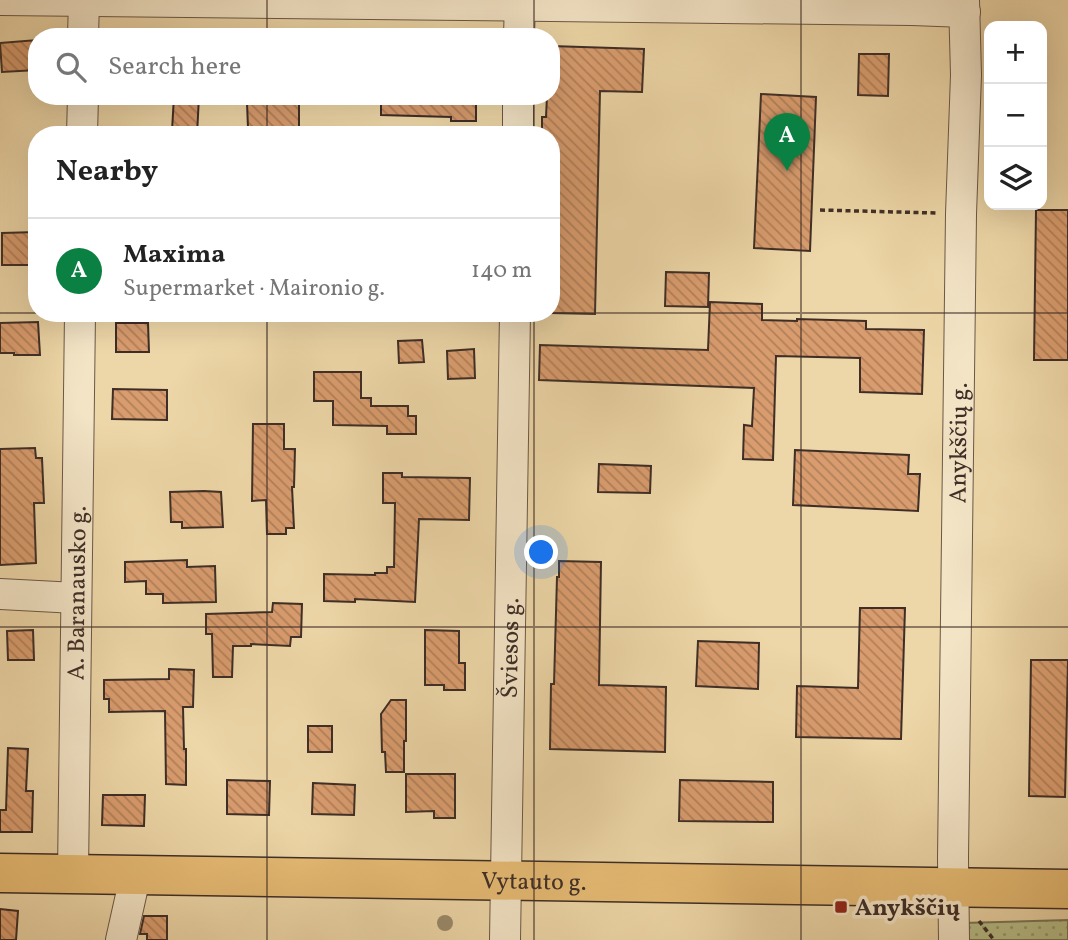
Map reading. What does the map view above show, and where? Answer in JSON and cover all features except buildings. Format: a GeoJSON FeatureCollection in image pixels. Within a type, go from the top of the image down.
{"type":"FeatureCollection","features":[{"type":"Feature","properties":{"kind":"main road","name":"Vytauto g."},"geometry":{"type":"LineString","coordinates":[[0,873],[136,873],[505,881],[963,901],[1068,890]]}},
{"type":"Feature","properties":{"kind":"street"},"geometry":{"type":"LineString","coordinates":[[0,0],[520,3],[885,10],[965,6]]}},
{"type":"Feature","properties":{"kind":"street"},"geometry":{"type":"LineString","coordinates":[[83,28],[84,1]]}},
{"type":"Feature","properties":{"kind":"street"},"geometry":{"type":"LineString","coordinates":[[519,28],[520,3]]}},
{"type":"Feature","properties":{"kind":"street","name":"Anykščių g."},"geometry":{"type":"LineString","coordinates":[[954,940],[963,901],[961,214],[965,6]]}},
{"type":"Feature","properties":{"kind":"street"},"geometry":{"type":"LineString","coordinates":[[82,126],[83,105]]}},
{"type":"Feature","properties":{"kind":"street"},"geometry":{"type":"LineString","coordinates":[[518,126],[519,105]]}},
{"type":"Feature","properties":{"kind":"street","name":"A. Baranausko g."},"geometry":{"type":"LineString","coordinates":[[73,873],[80,322]]}},
{"type":"Feature","properties":{"kind":"street","name":"Šviesos g."},"geometry":{"type":"LineString","coordinates":[[505,940],[515,322]]}},
{"type":"Feature","properties":{"kind":"street"},"geometry":{"type":"LineString","coordinates":[[0,594],[76,598]]}},
{"type":"Feature","properties":{"kind":"street"},"geometry":{"type":"LineString","coordinates":[[121,940],[136,873]]}},
{"type":"Feature","properties":{"kind":"path"},"geometry":{"type":"LineString","coordinates":[[820,210],[961,214]]}},
{"type":"Feature","properties":{"kind":"path"},"geometry":{"type":"LineString","coordinates":[[963,901],[994,940]]}},
{"type":"Feature","properties":{"kind":"green space"},"geometry":{"type":"Polygon","coordinates":[[[1068,920],[1068,940],[963,940],[963,923],[1068,920]]]}},
{"type":"Feature","properties":{"kind":"place","name":"Maxima"},"geometry":{"type":"Point","coordinates":[787,171]}},
{"type":"Feature","properties":{"kind":"place","name":"Anykščių"},"geometry":{"type":"Point","coordinates":[841,907]}}]}
